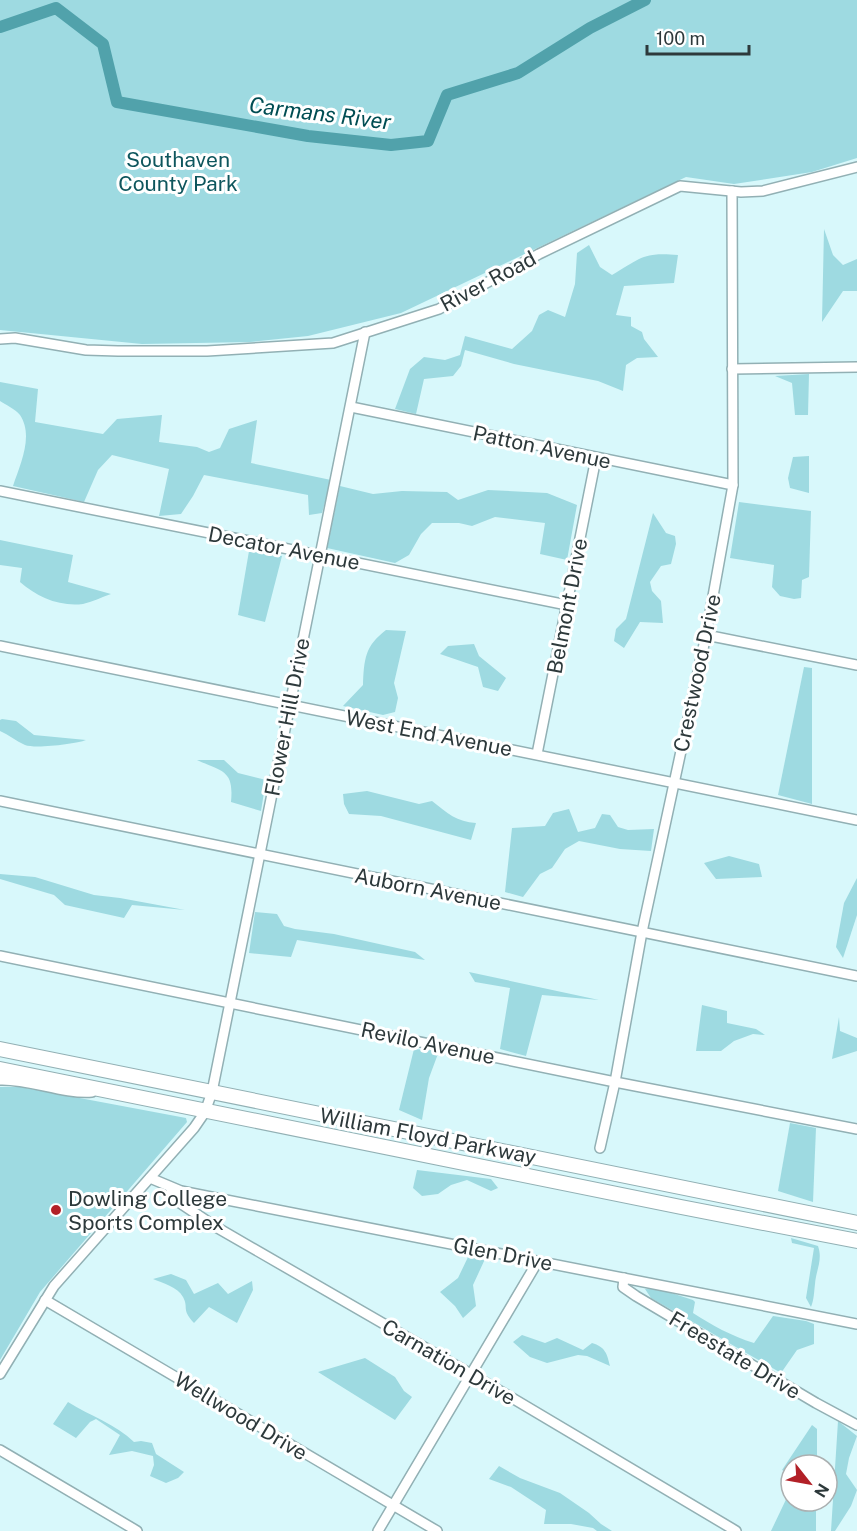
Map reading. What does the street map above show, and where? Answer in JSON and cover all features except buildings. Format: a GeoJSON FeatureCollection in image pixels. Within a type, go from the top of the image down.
{"type":"FeatureCollection","features":[{"type":"Feature","properties":{"kind":"highway","name":"William Floyd Parkway"},"geometry":{"type":"LineString","coordinates":[[0,1048],[104,1070],[209,1102],[681,1208],[857,1240]]}},
{"type":"Feature","properties":{"kind":"highway","name":"William Floyd Parkway"},"geometry":{"type":"LineString","coordinates":[[0,1069],[100,1089],[209,1102],[857,1222]]}},
{"type":"Feature","properties":{"kind":"street","name":"River Road"},"geometry":{"type":"LineString","coordinates":[[0,339],[15,338],[86,350],[207,351],[333,343],[439,309],[538,254],[680,186],[732,191],[775,189],[857,167]]}},
{"type":"Feature","properties":{"kind":"street","name":"Crestwood Drive"},"geometry":{"type":"LineString","coordinates":[[600,1148],[615,1082],[642,932],[706,635],[733,485],[732,191]]}},
{"type":"Feature","properties":{"kind":"street","name":"Flower Hill Drive"},"geometry":{"type":"LineString","coordinates":[[209,1102],[365,332]]}},
{"type":"Feature","properties":{"kind":"street"},"geometry":{"type":"LineString","coordinates":[[732,369],[857,367]]}},
{"type":"Feature","properties":{"kind":"street","name":"Patton Avenue"},"geometry":{"type":"LineString","coordinates":[[351,407],[733,485]]}},
{"type":"Feature","properties":{"kind":"street","name":"Belmont Drive"},"geometry":{"type":"LineString","coordinates":[[537,754],[596,458]]}},
{"type":"Feature","properties":{"kind":"street","name":"Decator Avenue"},"geometry":{"type":"LineString","coordinates":[[0,491],[567,605]]}},
{"type":"Feature","properties":{"kind":"street"},"geometry":{"type":"LineString","coordinates":[[706,635],[857,665]]}},
{"type":"Feature","properties":{"kind":"street","name":"West End Avenue"},"geometry":{"type":"LineString","coordinates":[[0,646],[857,820]]}},
{"type":"Feature","properties":{"kind":"street","name":"Auborn Avenue"},"geometry":{"type":"LineString","coordinates":[[0,801],[857,976]]}},
{"type":"Feature","properties":{"kind":"street","name":"Revilo Avenue"},"geometry":{"type":"LineString","coordinates":[[0,956],[857,1130]]}},
{"type":"Feature","properties":{"kind":"street"},"geometry":{"type":"LineString","coordinates":[[0,1056],[78,1071],[104,1070]]}},
{"type":"Feature","properties":{"kind":"street"},"geometry":{"type":"LineString","coordinates":[[0,1080],[19,1081],[77,1092],[93,1092],[100,1089]]}},
{"type":"Feature","properties":{"kind":"street"},"geometry":{"type":"LineString","coordinates":[[0,1374],[54,1286],[194,1128],[209,1102]]}},
{"type":"Feature","properties":{"kind":"street","name":"Glen Drive"},"geometry":{"type":"LineString","coordinates":[[150,1178],[171,1188],[857,1324]]}},
{"type":"Feature","properties":{"kind":"street","name":"Carnation Drive"},"geometry":{"type":"LineString","coordinates":[[171,1188],[171,1197],[191,1211],[736,1531]]}},
{"type":"Feature","properties":{"kind":"street"},"geometry":{"type":"LineString","coordinates":[[378,1531],[538,1261]]}},
{"type":"Feature","properties":{"kind":"street","name":"Freestate Drive"},"geometry":{"type":"LineString","coordinates":[[624,1278],[623,1287],[645,1302],[857,1425]]}},
{"type":"Feature","properties":{"kind":"street","name":"Wellwood Drive"},"geometry":{"type":"LineString","coordinates":[[45,1300],[437,1531]]}},
{"type":"Feature","properties":{"kind":"street"},"geometry":{"type":"LineString","coordinates":[[0,1450],[137,1531]]}},
{"type":"Feature","properties":{"kind":"green space","name":"Southaven County Park"},"geometry":{"type":"Polygon","coordinates":[[[0,0],[857,0],[857,158],[812,172],[734,184],[686,177],[401,313],[308,336],[250,342],[142,344],[0,330],[0,0]]]}},
{"type":"Feature","properties":{"kind":"green space"},"geometry":{"type":"Polygon","coordinates":[[[824,229],[833,255],[843,265],[857,259],[857,291],[843,291],[822,322],[824,229]]]}},
{"type":"Feature","properties":{"kind":"green space"},"geometry":{"type":"Polygon","coordinates":[[[589,245],[600,267],[612,275],[636,260],[649,256],[678,255],[674,283],[624,286],[616,315],[631,317],[631,326],[642,332],[644,339],[658,357],[637,358],[626,365],[623,391],[598,381],[514,364],[465,350],[461,366],[453,376],[424,379],[416,414],[395,409],[410,369],[424,357],[445,360],[460,355],[465,336],[512,349],[532,331],[539,315],[548,310],[565,317],[575,284],[577,253],[589,245]]]}},
{"type":"Feature","properties":{"kind":"green space"},"geometry":{"type":"Polygon","coordinates":[[[809,374],[808,415],[795,415],[792,383],[775,376],[809,374]]]}},
{"type":"Feature","properties":{"kind":"green space"},"geometry":{"type":"Polygon","coordinates":[[[0,382],[38,389],[35,422],[103,434],[117,419],[162,415],[159,442],[197,447],[209,452],[220,448],[229,429],[257,420],[251,463],[331,480],[322,513],[309,515],[308,495],[204,475],[181,514],[159,516],[169,469],[112,455],[98,470],[84,502],[13,486],[22,460],[26,432],[20,415],[0,401],[0,382]]]}},
{"type":"Feature","properties":{"kind":"green space"},"geometry":{"type":"Polygon","coordinates":[[[809,456],[809,493],[790,488],[788,478],[793,457],[809,456]]]}},
{"type":"Feature","properties":{"kind":"green space"},"geometry":{"type":"Polygon","coordinates":[[[340,486],[373,494],[402,491],[447,492],[458,500],[488,490],[547,493],[577,505],[567,560],[540,554],[545,523],[495,517],[472,526],[459,523],[432,523],[421,534],[409,555],[395,563],[327,548],[340,486]]]}},
{"type":"Feature","properties":{"kind":"green space"},"geometry":{"type":"Polygon","coordinates":[[[739,502],[811,511],[809,577],[802,580],[801,598],[780,596],[772,587],[774,565],[730,558],[739,502]]]}},
{"type":"Feature","properties":{"kind":"green space"},"geometry":{"type":"Polygon","coordinates":[[[653,513],[666,533],[675,536],[676,544],[671,564],[661,566],[650,582],[652,591],[661,601],[663,623],[640,622],[624,648],[614,641],[616,629],[626,619],[653,513]]]}},
{"type":"Feature","properties":{"kind":"green space"},"geometry":{"type":"Polygon","coordinates":[[[0,540],[73,555],[68,582],[111,594],[74,605],[41,596],[20,582],[22,568],[0,565],[0,540]]]}},
{"type":"Feature","properties":{"kind":"green space"},"geometry":{"type":"Polygon","coordinates":[[[249,551],[282,556],[265,622],[238,615],[249,551]]]}},
{"type":"Feature","properties":{"kind":"green space"},"geometry":{"type":"Polygon","coordinates":[[[386,630],[406,631],[394,683],[398,698],[395,712],[383,715],[343,706],[363,685],[367,654],[374,642],[386,630]]]}},
{"type":"Feature","properties":{"kind":"green space"},"geometry":{"type":"Polygon","coordinates":[[[474,644],[479,656],[506,678],[498,691],[483,687],[478,667],[440,654],[448,646],[474,644]]]}},
{"type":"Feature","properties":{"kind":"green space"},"geometry":{"type":"Polygon","coordinates":[[[804,667],[812,668],[812,804],[778,795],[804,667]]]}},
{"type":"Feature","properties":{"kind":"green space"},"geometry":{"type":"Polygon","coordinates":[[[0,720],[16,721],[34,735],[86,740],[56,745],[25,745],[0,731],[0,720]]]}},
{"type":"Feature","properties":{"kind":"green space"},"geometry":{"type":"Polygon","coordinates":[[[197,760],[224,760],[238,773],[266,780],[261,811],[231,802],[231,784],[225,774],[197,760]]]}},
{"type":"Feature","properties":{"kind":"green space"},"geometry":{"type":"Polygon","coordinates":[[[367,791],[419,804],[432,801],[458,819],[476,823],[471,840],[381,816],[349,814],[344,804],[343,794],[367,791]]]}},
{"type":"Feature","properties":{"kind":"green space"},"geometry":{"type":"Polygon","coordinates":[[[569,809],[578,832],[595,828],[602,814],[610,815],[618,827],[628,830],[654,829],[651,851],[620,849],[579,841],[565,849],[552,868],[540,874],[523,897],[505,892],[512,828],[545,826],[553,813],[569,809]]]}},
{"type":"Feature","properties":{"kind":"green space"},"geometry":{"type":"Polygon","coordinates":[[[729,856],[759,864],[762,877],[716,879],[704,863],[729,856]]]}},
{"type":"Feature","properties":{"kind":"green space"},"geometry":{"type":"Polygon","coordinates":[[[0,874],[35,877],[94,895],[185,910],[132,905],[124,918],[65,905],[54,895],[0,879],[0,874]]]}},
{"type":"Feature","properties":{"kind":"green space"},"geometry":{"type":"Polygon","coordinates":[[[857,878],[857,915],[843,958],[836,947],[844,903],[857,878]]]}},
{"type":"Feature","properties":{"kind":"green space"},"geometry":{"type":"Polygon","coordinates":[[[255,912],[277,914],[284,926],[334,934],[415,952],[425,960],[297,940],[291,957],[249,953],[255,912]]]}},
{"type":"Feature","properties":{"kind":"green space"},"geometry":{"type":"Polygon","coordinates":[[[469,972],[599,1000],[542,995],[526,1056],[500,1049],[510,988],[475,982],[469,972]]]}},
{"type":"Feature","properties":{"kind":"green space"},"geometry":{"type":"Polygon","coordinates":[[[702,1005],[727,1011],[727,1023],[756,1029],[765,1035],[753,1034],[734,1041],[721,1051],[696,1051],[702,1005]]]}},
{"type":"Feature","properties":{"kind":"green space"},"geometry":{"type":"Polygon","coordinates":[[[839,1017],[840,1031],[857,1038],[857,1051],[832,1059],[839,1017]]]}},
{"type":"Feature","properties":{"kind":"green space"},"geometry":{"type":"Polygon","coordinates":[[[414,1049],[439,1051],[429,1078],[422,1120],[399,1110],[414,1049]]]}},
{"type":"Feature","properties":{"kind":"green space","name":"Dowling College Sports Complex"},"geometry":{"type":"Polygon","coordinates":[[[0,1087],[21,1087],[186,1118],[187,1122],[40,1292],[0,1360],[0,1087]]]}},
{"type":"Feature","properties":{"kind":"green space"},"geometry":{"type":"Polygon","coordinates":[[[790,1123],[816,1128],[813,1202],[778,1191],[790,1123]]]}},
{"type":"Feature","properties":{"kind":"green space"},"geometry":{"type":"Polygon","coordinates":[[[417,1170],[491,1179],[498,1188],[491,1191],[467,1180],[451,1185],[438,1194],[422,1196],[413,1188],[417,1170]]]}},
{"type":"Feature","properties":{"kind":"green space"},"geometry":{"type":"Polygon","coordinates":[[[791,1238],[818,1246],[820,1260],[811,1307],[806,1298],[814,1248],[792,1243],[791,1238]]]}},
{"type":"Feature","properties":{"kind":"green space"},"geometry":{"type":"Polygon","coordinates":[[[469,1255],[485,1259],[473,1285],[476,1306],[463,1318],[455,1306],[440,1292],[458,1278],[469,1255]]]}},
{"type":"Feature","properties":{"kind":"green space"},"geometry":{"type":"Polygon","coordinates":[[[171,1274],[186,1280],[194,1294],[218,1283],[228,1294],[252,1281],[253,1290],[237,1323],[209,1307],[194,1323],[186,1312],[185,1301],[181,1294],[170,1286],[153,1279],[171,1274]]]}},
{"type":"Feature","properties":{"kind":"green space"},"geometry":{"type":"Polygon","coordinates":[[[656,1288],[693,1300],[695,1302],[693,1313],[722,1330],[754,1343],[773,1316],[814,1324],[814,1344],[797,1350],[781,1373],[651,1298],[645,1289],[656,1288]]]}},
{"type":"Feature","properties":{"kind":"green space"},"geometry":{"type":"Polygon","coordinates":[[[522,1335],[545,1343],[557,1338],[583,1350],[592,1343],[605,1351],[610,1366],[587,1356],[578,1355],[547,1363],[530,1357],[513,1342],[522,1335]]]}},
{"type":"Feature","properties":{"kind":"green space"},"geometry":{"type":"Polygon","coordinates":[[[365,1358],[395,1377],[404,1391],[412,1397],[395,1420],[318,1372],[365,1358]]]}},
{"type":"Feature","properties":{"kind":"green space"},"geometry":{"type":"Polygon","coordinates":[[[68,1402],[111,1425],[134,1442],[152,1443],[156,1454],[184,1472],[178,1478],[166,1483],[150,1476],[154,1465],[153,1456],[132,1451],[109,1455],[120,1435],[96,1419],[90,1422],[76,1438],[53,1424],[68,1402]]]}},
{"type":"Feature","properties":{"kind":"green space"},"geometry":{"type":"Polygon","coordinates":[[[838,1421],[857,1436],[846,1474],[857,1490],[851,1506],[835,1531],[831,1531],[832,1513],[839,1513],[839,1453],[836,1453],[838,1421]]]}},
{"type":"Feature","properties":{"kind":"green space"},"geometry":{"type":"Polygon","coordinates":[[[812,1425],[817,1429],[817,1453],[793,1453],[812,1425]]]}},
{"type":"Feature","properties":{"kind":"green space"},"geometry":{"type":"Polygon","coordinates":[[[499,1466],[520,1478],[560,1493],[612,1531],[597,1531],[593,1528],[571,1524],[544,1524],[546,1510],[511,1487],[489,1479],[499,1466]]]}},
{"type":"Feature","properties":{"kind":"green space"},"geometry":{"type":"Polygon","coordinates":[[[780,1513],[816,1513],[816,1531],[771,1531],[780,1513]]]}},
{"type":"Feature","properties":{"kind":"waterway","name":"Carmans River"},"geometry":{"type":"LineString","coordinates":[[0,27],[56,8],[103,44],[117,102],[308,136],[391,145],[428,141],[447,95],[518,73],[590,28],[645,0]]}},
{"type":"Feature","properties":{"kind":"place","name":"Dowling College Sports Complex"},"geometry":{"type":"Point","coordinates":[56,1210]}}]}
